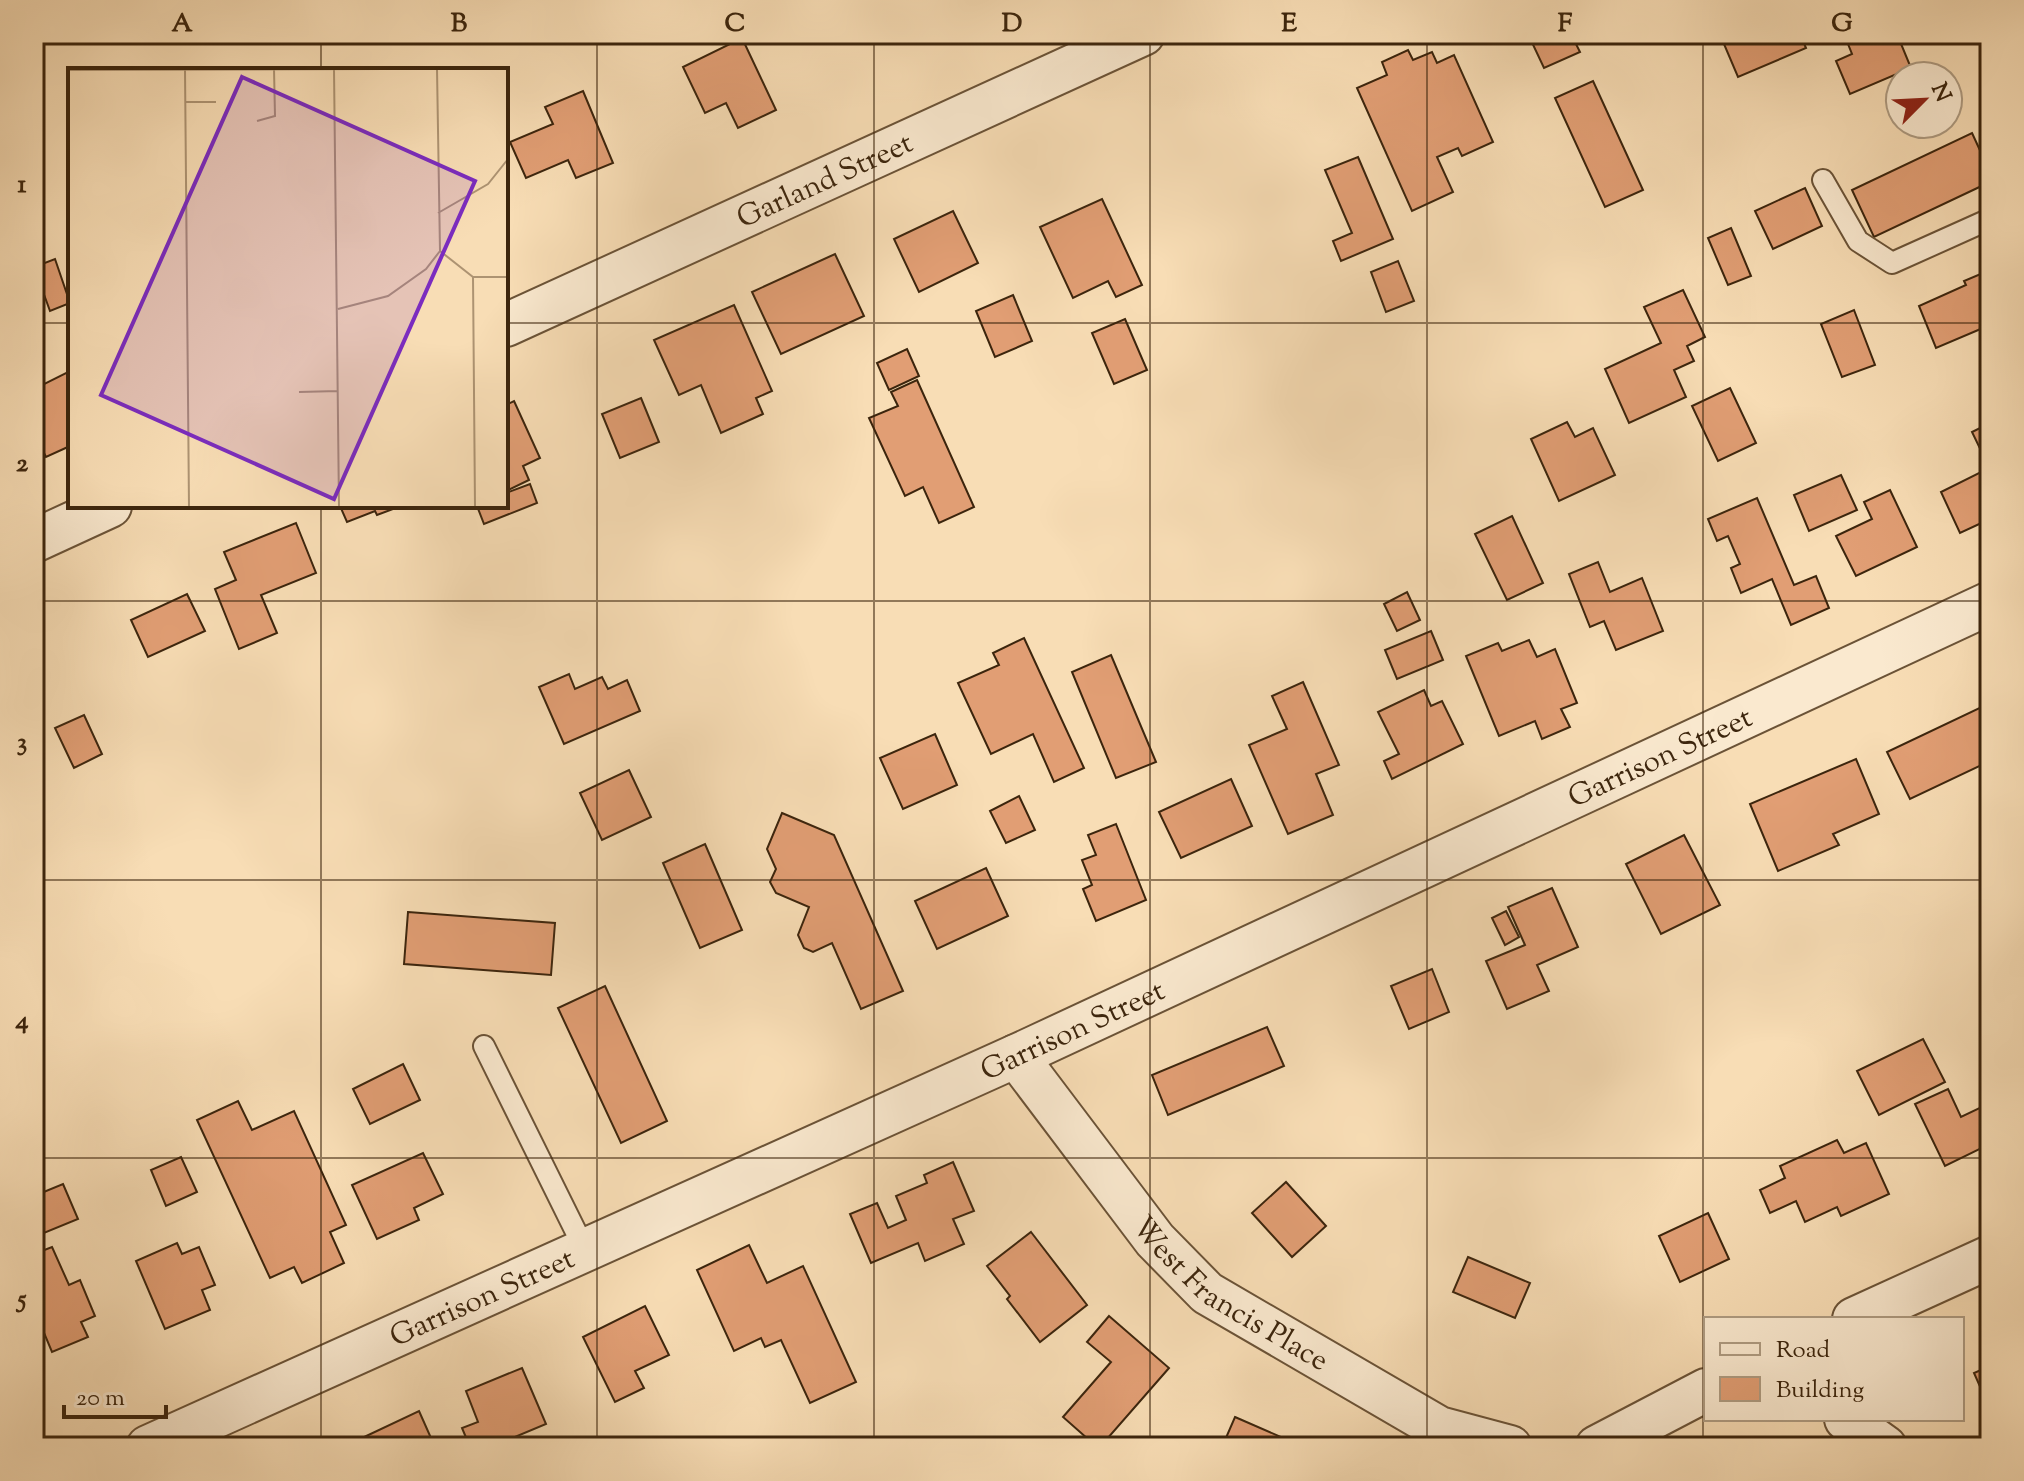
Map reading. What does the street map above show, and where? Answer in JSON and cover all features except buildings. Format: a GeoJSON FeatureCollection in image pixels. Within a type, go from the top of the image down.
{"type":"FeatureCollection","features":[{"type":"Feature","properties":{"kind":"street","name":"Garland Street"},"geometry":{"type":"LineString","coordinates":[[508,324],[1143,34]]}},
{"type":"Feature","properties":{"kind":"street"},"geometry":{"type":"LineString","coordinates":[[34,541],[106,508]]}},
{"type":"Feature","properties":{"kind":"street","name":"Garrison Street"},"geometry":{"type":"LineString","coordinates":[[148,1447],[1016,1056],[1990,603]]}},
{"type":"Feature","properties":{"kind":"street","name":"West Francis Place"},"geometry":{"type":"LineString","coordinates":[[1016,1056],[1155,1240],[1207,1293],[1439,1428],[1510,1447]]}},
{"type":"Feature","properties":{"kind":"street"},"geometry":{"type":"LineString","coordinates":[[1858,1317],[1990,1257]]}},
{"type":"Feature","properties":{"kind":"street"},"geometry":{"type":"LineString","coordinates":[[1597,1447],[1704,1391]]}},
{"type":"Feature","properties":{"kind":"street"},"geometry":{"type":"LineString","coordinates":[[1849,1421],[1885,1447]]}},
{"type":"Feature","properties":{"kind":"lane"},"geometry":{"type":"LineString","coordinates":[[1823,180],[1858,241],[1892,263],[1990,219]]}},
{"type":"Feature","properties":{"kind":"lane"},"geometry":{"type":"LineString","coordinates":[[484,1046],[585,1250]]}}]}
